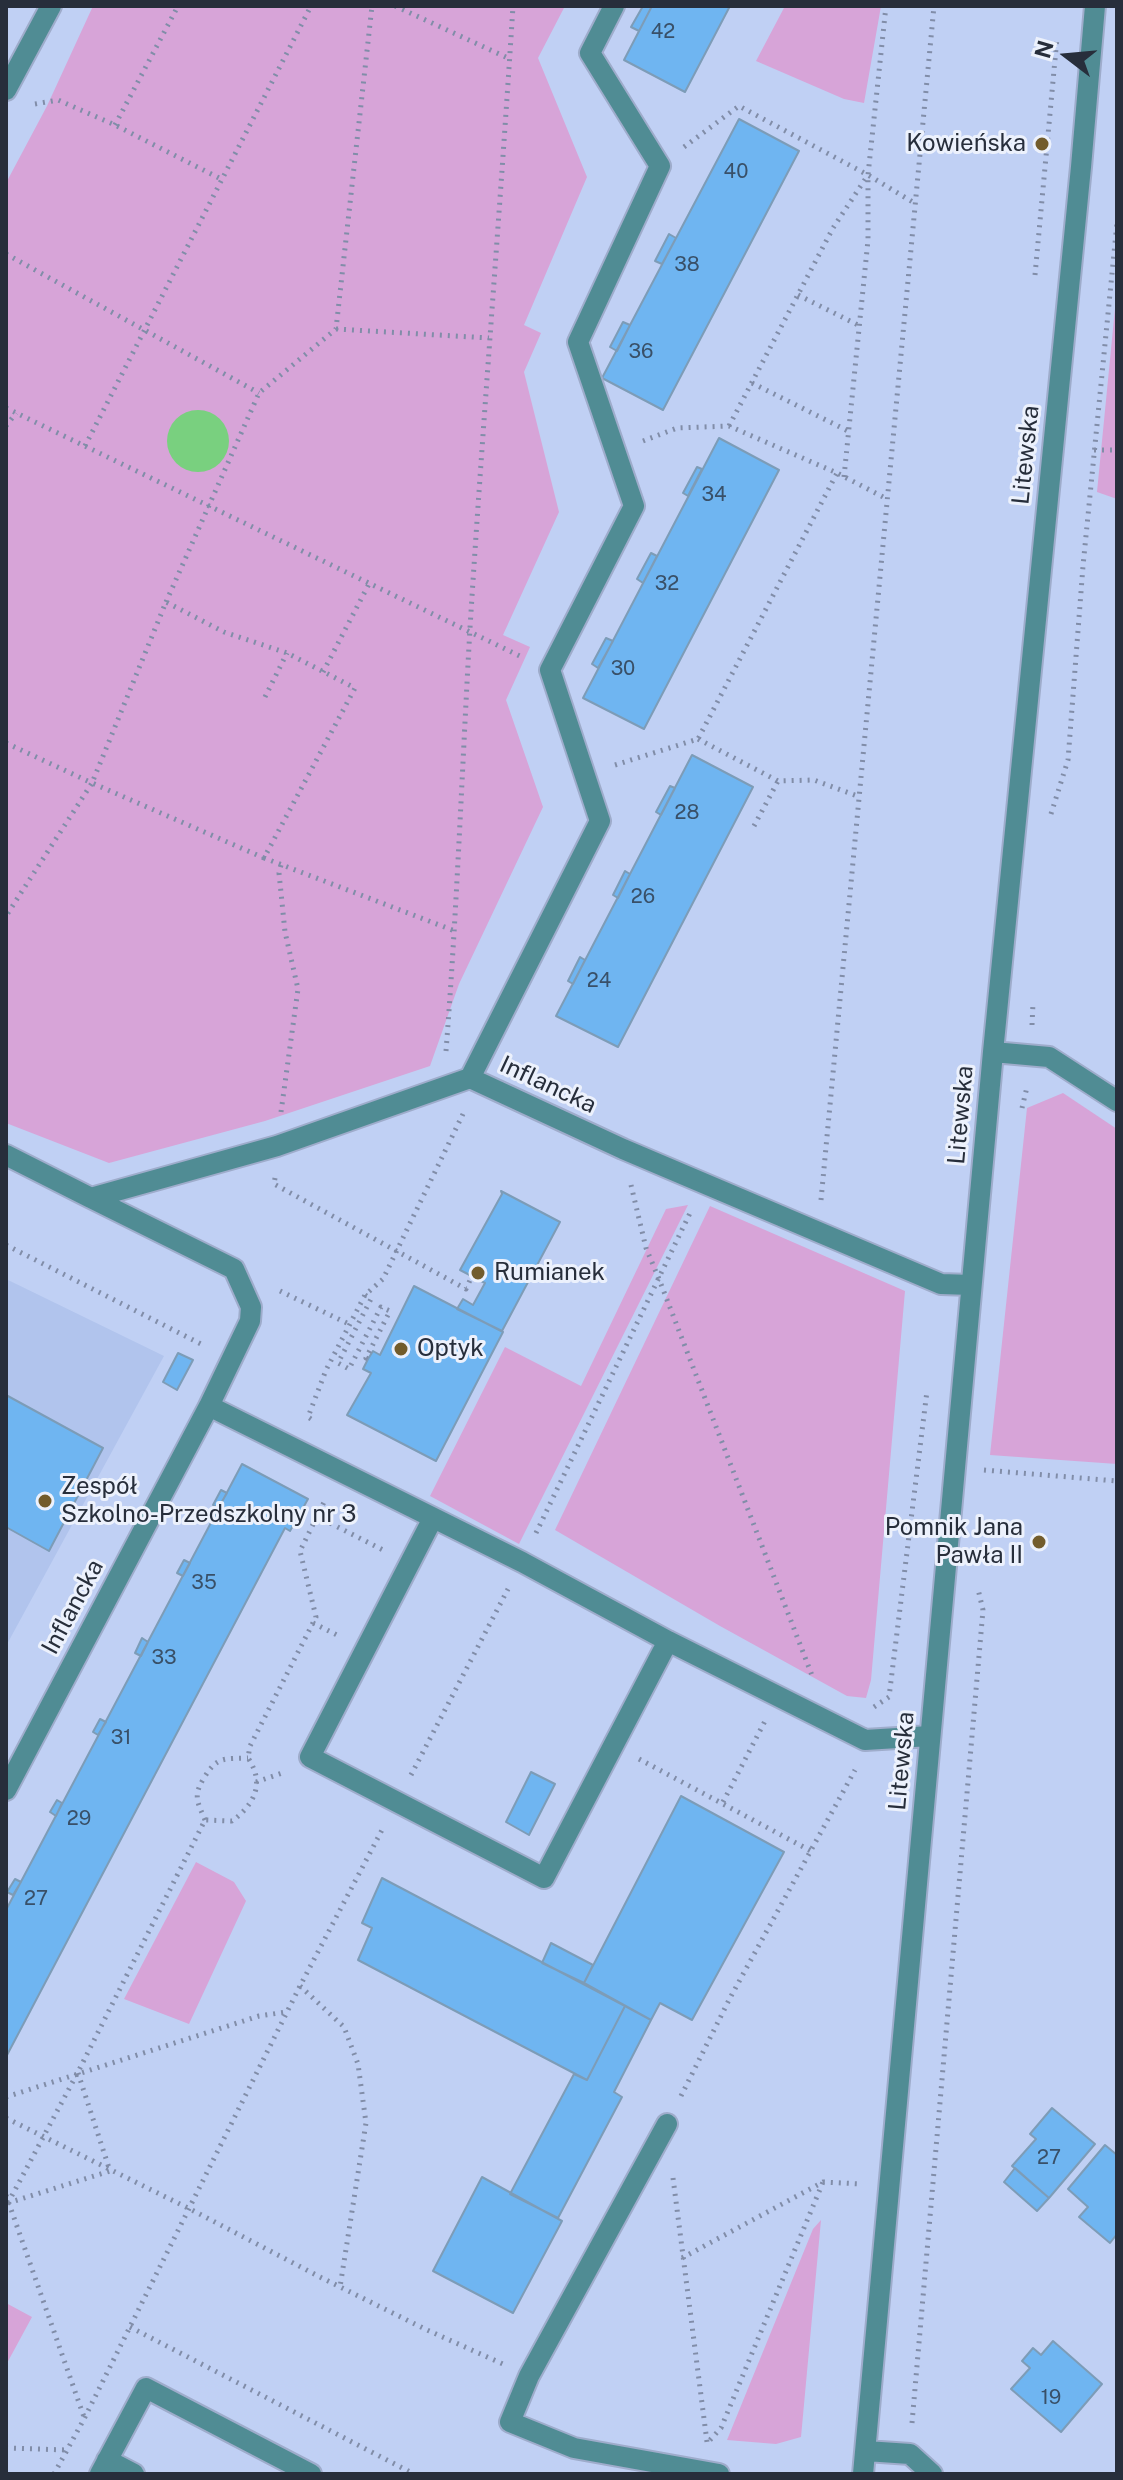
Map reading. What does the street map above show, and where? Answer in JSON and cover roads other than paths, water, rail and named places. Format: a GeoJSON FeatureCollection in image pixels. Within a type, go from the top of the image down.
{"type":"FeatureCollection","features":[{"type":"Feature","properties":{"kind":"street"},"geometry":{"type":"LineString","coordinates":[[6,90],[51,6]]}},
{"type":"Feature","properties":{"kind":"street"},"geometry":{"type":"LineString","coordinates":[[6,1155],[91,1198],[277,1146],[463,1081],[600,821],[550,670],[634,506],[578,342],[660,166],[590,53],[614,6]]}},
{"type":"Feature","properties":{"kind":"street","name":"Litewska"},"geometry":{"type":"LineString","coordinates":[[863,2474],[971,1285],[1095,6]]}},
{"type":"Feature","properties":{"kind":"street","name":"Litewska"},"geometry":{"type":"LineString","coordinates":[[993,1052],[1049,1057],[1117,1101]]}},
{"type":"Feature","properties":{"kind":"street","name":"Inflancka"},"geometry":{"type":"LineString","coordinates":[[463,1081],[941,1284],[971,1285]]}},
{"type":"Feature","properties":{"kind":"street","name":"Inflancka"},"geometry":{"type":"LineString","coordinates":[[6,1790],[233,1360],[250,1321],[251,1307],[234,1269],[91,1198]]}},
{"type":"Feature","properties":{"kind":"street"},"geometry":{"type":"LineString","coordinates":[[209,1406],[522,1562],[668,1641],[865,1740],[930,1736]]}},
{"type":"Feature","properties":{"kind":"street"},"geometry":{"type":"LineString","coordinates":[[433,1518],[310,1757],[544,1878],[668,1641]]}},
{"type":"Feature","properties":{"kind":"street"},"geometry":{"type":"LineString","coordinates":[[667,2124],[529,2376],[510,2422],[574,2448],[719,2474]]}},
{"type":"Feature","properties":{"kind":"street"},"geometry":{"type":"LineString","coordinates":[[134,2474],[104,2467],[146,2388],[311,2474]]}},
{"type":"Feature","properties":{"kind":"street"},"geometry":{"type":"LineString","coordinates":[[866,2451],[910,2454],[932,2474]]}},
{"type":"Feature","properties":{"kind":"place","name":"Kowieńska"},"geometry":{"type":"Point","coordinates":[1042,144]}},
{"type":"Feature","properties":{"kind":"place","name":"Rumianek"},"geometry":{"type":"Point","coordinates":[478,1273]}},
{"type":"Feature","properties":{"kind":"place","name":"Optyk"},"geometry":{"type":"Point","coordinates":[401,1349]}},
{"type":"Feature","properties":{"kind":"place","name":"Zespół Szkolno-Przedszkolny nr 3"},"geometry":{"type":"Point","coordinates":[45,1501]}},
{"type":"Feature","properties":{"kind":"place","name":"Pomnik Jana Pawła II"},"geometry":{"type":"Point","coordinates":[1039,1542]}}]}
